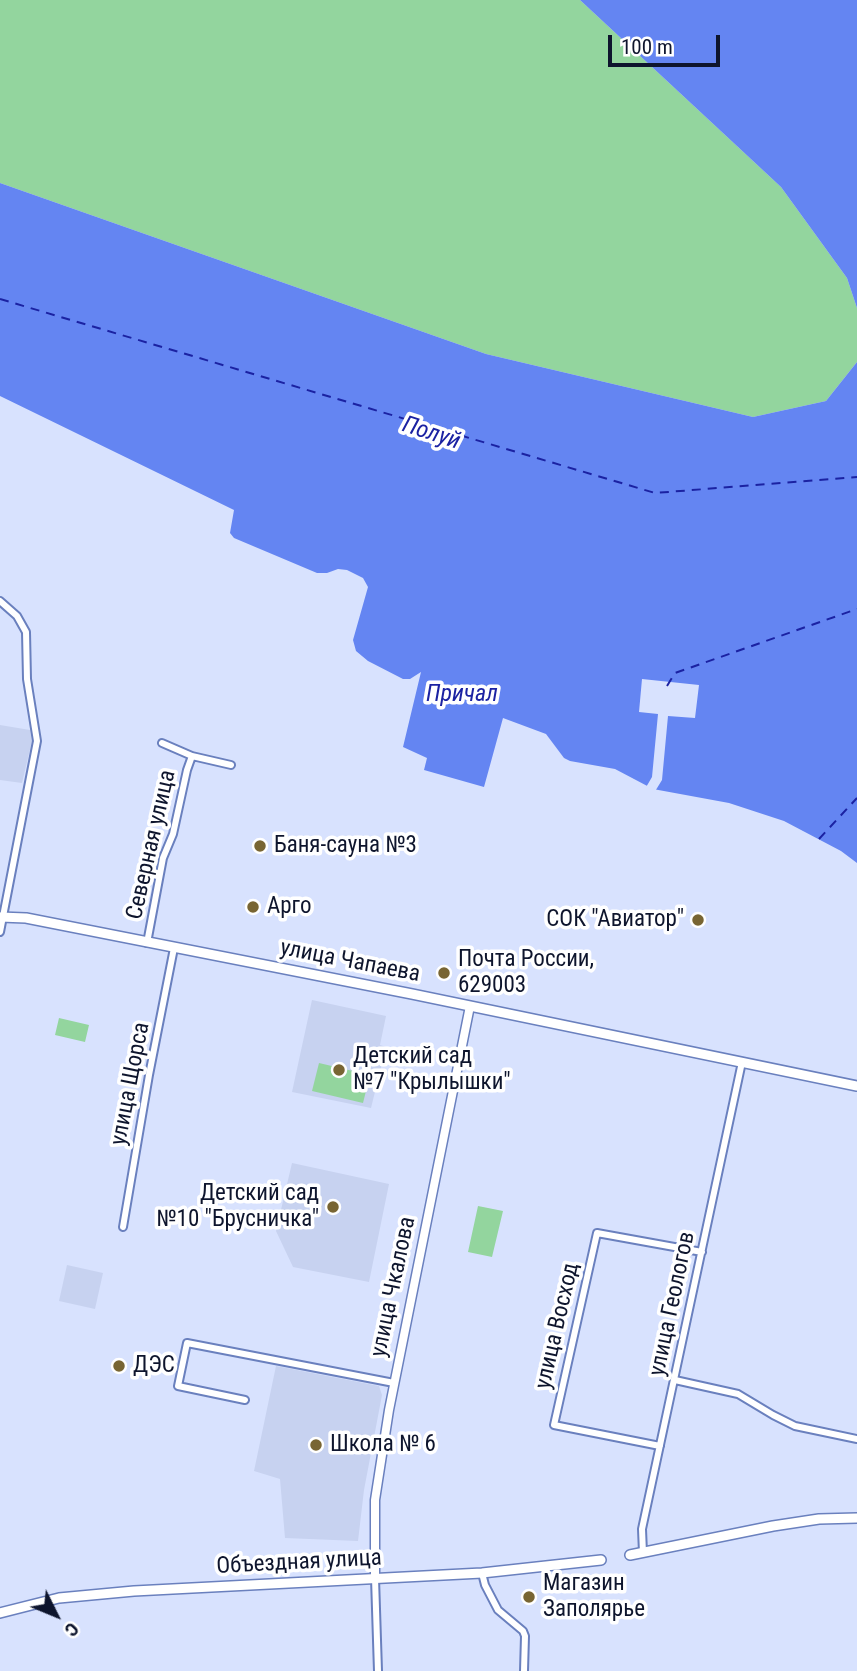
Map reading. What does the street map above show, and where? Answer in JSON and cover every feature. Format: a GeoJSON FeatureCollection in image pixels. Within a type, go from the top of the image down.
{"type":"FeatureCollection","features":[{"type":"Feature","properties":{"kind":"main road","name":"улица Чапаева"},"geometry":{"type":"LineString","coordinates":[[1,917],[26,918],[857,1086]]}},
{"type":"Feature","properties":{"kind":"main road"},"geometry":{"type":"LineString","coordinates":[[630,1555],[773,1526],[820,1519],[857,1518]]}},
{"type":"Feature","properties":{"kind":"main road","name":"Объездная улица"},"geometry":{"type":"LineString","coordinates":[[0,1613],[59,1598],[134,1591],[482,1573],[601,1560]]}},
{"type":"Feature","properties":{"kind":"street"},"geometry":{"type":"LineString","coordinates":[[0,601],[17,616],[26,632],[27,679],[37,731],[36,752],[0,932]]}},
{"type":"Feature","properties":{"kind":"street"},"geometry":{"type":"LineString","coordinates":[[162,743],[192,756],[231,765]]}},
{"type":"Feature","properties":{"kind":"street","name":"Северная улица"},"geometry":{"type":"LineString","coordinates":[[147,943],[161,865],[173,834],[192,756]]}},
{"type":"Feature","properties":{"kind":"street","name":"улица Щорса"},"geometry":{"type":"LineString","coordinates":[[123,1227],[174,948]]}},
{"type":"Feature","properties":{"kind":"street","name":"улица Чкалова"},"geometry":{"type":"LineString","coordinates":[[375,1578],[376,1492],[394,1383],[470,1006]]}},
{"type":"Feature","properties":{"kind":"street","name":"улица Геологов"},"geometry":{"type":"LineString","coordinates":[[643,1553],[642,1529],[742,1062]]}},
{"type":"Feature","properties":{"kind":"street","name":"улица Восход"},"geometry":{"type":"LineString","coordinates":[[660,1446],[554,1424],[597,1233],[702,1252]]}},
{"type":"Feature","properties":{"kind":"street"},"geometry":{"type":"LineString","coordinates":[[244,1400],[178,1386],[187,1343],[394,1383]]}},
{"type":"Feature","properties":{"kind":"street"},"geometry":{"type":"LineString","coordinates":[[675,1380],[738,1394],[776,1418],[796,1426],[857,1439]]}},
{"type":"Feature","properties":{"kind":"street"},"geometry":{"type":"LineString","coordinates":[[482,1573],[498,1610],[523,1631],[524,1671]]}},
{"type":"Feature","properties":{"kind":"street"},"geometry":{"type":"LineString","coordinates":[[375,1578],[378,1671]]}},
{"type":"Feature","properties":{"kind":"shaded area"},"geometry":{"type":"Polygon","coordinates":[[[0,725],[30,730],[32,741],[22,783],[0,780],[0,725]]]}},
{"type":"Feature","properties":{"kind":"shaded area","name":"Детский сад №7 \"Крылышки\""},"geometry":{"type":"Polygon","coordinates":[[[312,1000],[386,1016],[380,1045],[386,1047],[371,1108],[292,1092],[312,1000]]]}},
{"type":"Feature","properties":{"kind":"shaded area","name":"Детский сад №10 \"Брусничка\""},"geometry":{"type":"Polygon","coordinates":[[[292,1163],[389,1184],[369,1282],[293,1267],[276,1231],[292,1163]]]}},
{"type":"Feature","properties":{"kind":"shaded area"},"geometry":{"type":"Polygon","coordinates":[[[67,1265],[103,1273],[95,1309],[59,1301],[67,1265]]]}},
{"type":"Feature","properties":{"kind":"shaded area","name":"Школа № 6"},"geometry":{"type":"Polygon","coordinates":[[[276,1366],[379,1386],[382,1395],[364,1490],[358,1541],[285,1538],[280,1479],[254,1471],[276,1366]]]}},
{"type":"Feature","properties":{"kind":"green space"},"geometry":{"type":"Polygon","coordinates":[[[0,0],[580,0],[781,187],[847,278],[857,308],[857,362],[826,401],[753,417],[486,354],[0,183],[0,0]]]}},
{"type":"Feature","properties":{"kind":"green space"},"geometry":{"type":"Polygon","coordinates":[[[59,1018],[89,1025],[85,1042],[55,1035],[59,1018]]]}},
{"type":"Feature","properties":{"kind":"green space"},"geometry":{"type":"Polygon","coordinates":[[[319,1063],[370,1075],[363,1103],[312,1091],[319,1063]]]}},
{"type":"Feature","properties":{"kind":"green space"},"geometry":{"type":"Polygon","coordinates":[[[478,1206],[503,1211],[492,1257],[468,1252],[478,1206]]]}},
{"type":"Feature","properties":{"kind":"water"},"geometry":{"type":"Polygon","coordinates":[[[580,0],[857,0],[857,308],[847,278],[781,187],[580,0]]]}},
{"type":"Feature","properties":{"kind":"water"},"geometry":{"type":"Polygon","coordinates":[[[0,183],[486,354],[753,417],[826,401],[857,362],[857,863],[841,851],[784,821],[729,803],[653,789],[615,769],[570,761],[564,758],[546,734],[503,718],[484,787],[424,770],[427,758],[403,747],[421,672],[410,679],[403,679],[368,661],[356,651],[353,640],[368,587],[363,578],[347,570],[338,569],[317,573],[234,538],[230,533],[234,510],[0,396],[0,183]]]}},
{"type":"Feature","properties":{"kind":"pier"},"geometry":{"type":"Polygon","coordinates":[[[642,679],[699,685],[695,718],[668,716],[662,780],[654,793],[645,789],[652,777],[658,714],[639,712],[642,679]]]}},
{"type":"Feature","properties":{"kind":"ferry route"},"geometry":{"type":"LineString","coordinates":[[0,299],[655,493],[857,477]]}},
{"type":"Feature","properties":{"kind":"ferry route"},"geometry":{"type":"LineString","coordinates":[[667,686],[675,673],[857,609]]}},
{"type":"Feature","properties":{"kind":"ferry route"},"geometry":{"type":"LineString","coordinates":[[819,839],[857,798]]}},
{"type":"Feature","properties":{"kind":"place","name":"Баня-сауна №3"},"geometry":{"type":"Point","coordinates":[260,846]}},
{"type":"Feature","properties":{"kind":"place","name":"Арго"},"geometry":{"type":"Point","coordinates":[253,907]}},
{"type":"Feature","properties":{"kind":"place","name":"СОК \"Авиатор\""},"geometry":{"type":"Point","coordinates":[698,920]}},
{"type":"Feature","properties":{"kind":"place","name":"Почта России, 629003"},"geometry":{"type":"Point","coordinates":[444,973]}},
{"type":"Feature","properties":{"kind":"place","name":"Детский сад №7 \"Крылышки\""},"geometry":{"type":"Point","coordinates":[339,1070]}},
{"type":"Feature","properties":{"kind":"place","name":"Детский сад №10 \"Брусничка\""},"geometry":{"type":"Point","coordinates":[333,1207]}},
{"type":"Feature","properties":{"kind":"place","name":"ДЭС"},"geometry":{"type":"Point","coordinates":[119,1366]}},
{"type":"Feature","properties":{"kind":"place","name":"Школа № 6"},"geometry":{"type":"Point","coordinates":[316,1445]}},
{"type":"Feature","properties":{"kind":"place","name":"Магазин Заполярье"},"geometry":{"type":"Point","coordinates":[529,1597]}},
{"type":"Feature","properties":{"kind":"water label","name":"Полуй"},"geometry":{"type":"Point","coordinates":[431,434]}},
{"type":"Feature","properties":{"kind":"water label","name":"Причал"},"geometry":{"type":"Point","coordinates":[462,695]}}]}
